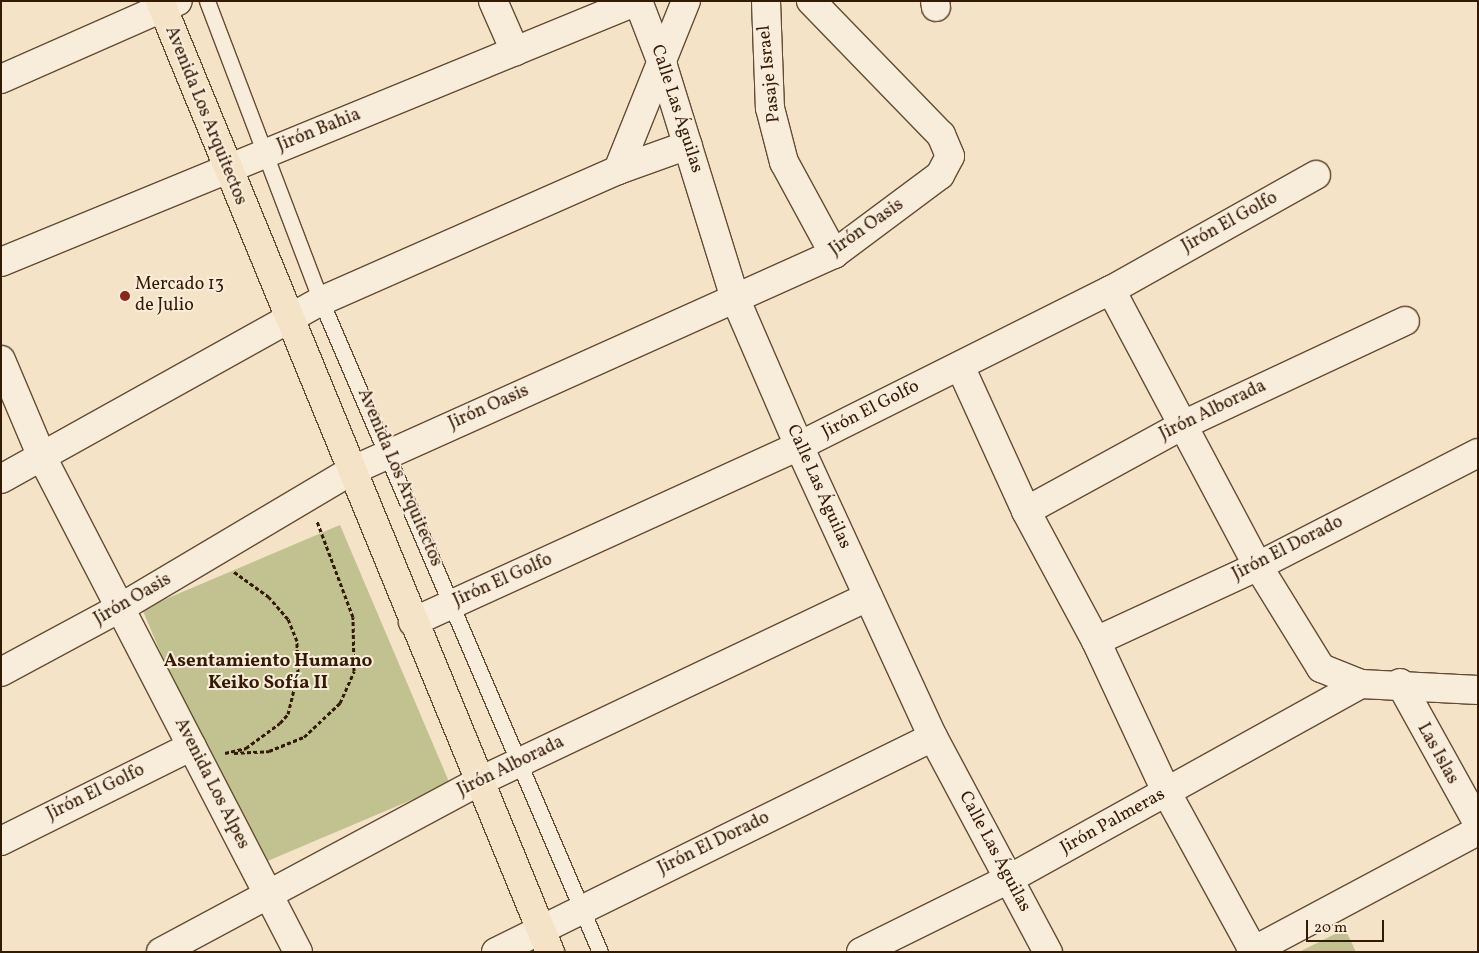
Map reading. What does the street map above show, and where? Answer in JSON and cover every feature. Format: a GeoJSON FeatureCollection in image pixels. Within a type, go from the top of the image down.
{"type":"FeatureCollection","features":[{"type":"Feature","properties":{"kind":"main road","name":"Avenida Los Arquitectos"},"geometry":{"type":"LineString","coordinates":[[166,3],[225,169],[545,940]]}},
{"type":"Feature","properties":{"kind":"street"},"geometry":{"type":"LineString","coordinates":[[493,1],[515,51]]}},
{"type":"Feature","properties":{"kind":"street","name":"Jirón Bahia"},"geometry":{"type":"LineString","coordinates":[[1,262],[638,1]]}},
{"type":"Feature","properties":{"kind":"street","name":"Calle Las Águilas"},"geometry":{"type":"LineString","coordinates":[[638,1],[664,66],[736,298],[799,446],[933,737],[1048,952]]}},
{"type":"Feature","properties":{"kind":"street"},"geometry":{"type":"LineString","coordinates":[[618,170],[664,66],[686,1]]}},
{"type":"Feature","properties":{"kind":"street","name":"Pasaje Israel"},"geometry":{"type":"LineString","coordinates":[[766,1],[770,108],[784,162],[834,254]]}},
{"type":"Feature","properties":{"kind":"street","name":"Jirón Oasis"},"geometry":{"type":"LineString","coordinates":[[1,672],[120,608],[351,471],[834,254],[940,175],[950,156],[940,135],[811,1]]}},
{"type":"Feature","properties":{"kind":"street"},"geometry":{"type":"LineString","coordinates":[[1,78],[166,3]]}},
{"type":"Feature","properties":{"kind":"street"},"geometry":{"type":"LineString","coordinates":[[1,478],[321,301],[618,170],[688,145]]}},
{"type":"Feature","properties":{"kind":"street","name":"Jirón El Golfo"},"geometry":{"type":"LineString","coordinates":[[413,622],[799,446],[1112,290],[1316,175]]}},
{"type":"Feature","properties":{"kind":"street"},"geometry":{"type":"LineString","coordinates":[[1112,290],[1258,566],[1321,668],[1361,684],[1400,683],[1478,690]]}},
{"type":"Feature","properties":{"kind":"street","name":"Jirón Alborada"},"geometry":{"type":"LineString","coordinates":[[1026,511],[1183,424],[1405,321]]}},
{"type":"Feature","properties":{"kind":"street","name":"Avenida Los Alpes"},"geometry":{"type":"LineString","coordinates":[[1,360],[42,457],[298,952]]}},
{"type":"Feature","properties":{"kind":"street"},"geometry":{"type":"LineString","coordinates":[[960,366],[1026,511],[1096,641],[1167,793],[1252,951],[1478,831]]}},
{"type":"Feature","properties":{"kind":"street","name":"Jirón El Dorado"},"geometry":{"type":"LineString","coordinates":[[1096,641],[1258,566],[1478,453]]}},
{"type":"Feature","properties":{"kind":"street","name":"Jirón Alborada"},"geometry":{"type":"LineString","coordinates":[[162,952],[269,897],[478,782],[868,597]]}},
{"type":"Feature","properties":{"kind":"street","name":"Las Islas"},"geometry":{"type":"LineString","coordinates":[[1400,683],[1478,824]]}},
{"type":"Feature","properties":{"kind":"street","name":"Jirón Palmeras"},"geometry":{"type":"LineString","coordinates":[[861,952],[1009,879],[1361,684]]}},
{"type":"Feature","properties":{"kind":"street","name":"Jirón El Dorado"},"geometry":{"type":"LineString","coordinates":[[496,952],[545,940],[580,909],[933,737]]}},
{"type":"Feature","properties":{"kind":"street","name":"Jirón El Golfo"},"geometry":{"type":"LineString","coordinates":[[1,840],[194,752]]}},
{"type":"Feature","properties":{"kind":"lane","name":"Avenida Los Arquitectos"},"geometry":{"type":"LineString","coordinates":[[207,1],[321,301],[389,453],[580,909],[600,952]]}},
{"type":"Feature","properties":{"kind":"path"},"geometry":{"type":"LineString","coordinates":[[194,752],[269,751],[304,738],[340,703],[354,671],[353,617],[330,546],[307,497]]}},
{"type":"Feature","properties":{"kind":"path"},"geometry":{"type":"LineString","coordinates":[[220,549],[235,576],[278,608],[297,641],[296,689],[288,714],[259,741],[234,752]]}},
{"type":"Feature","properties":{"kind":"green space"},"geometry":{"type":"Polygon","coordinates":[[[340,525],[450,784],[252,868],[142,609],[340,525]]]}},
{"type":"Feature","properties":{"kind":"green space"},"geometry":{"type":"Polygon","coordinates":[[[1345,929],[1356,952],[1299,952],[1345,929]]]}},
{"type":"Feature","properties":{"kind":"place","name":"Mercado 13 de Julio"},"geometry":{"type":"Point","coordinates":[125,296]}},
{"type":"Feature","properties":{"kind":"district","name":"Asentamiento Humano Keiko Sofía II"},"geometry":{"type":"Point","coordinates":[268,673]}}]}
